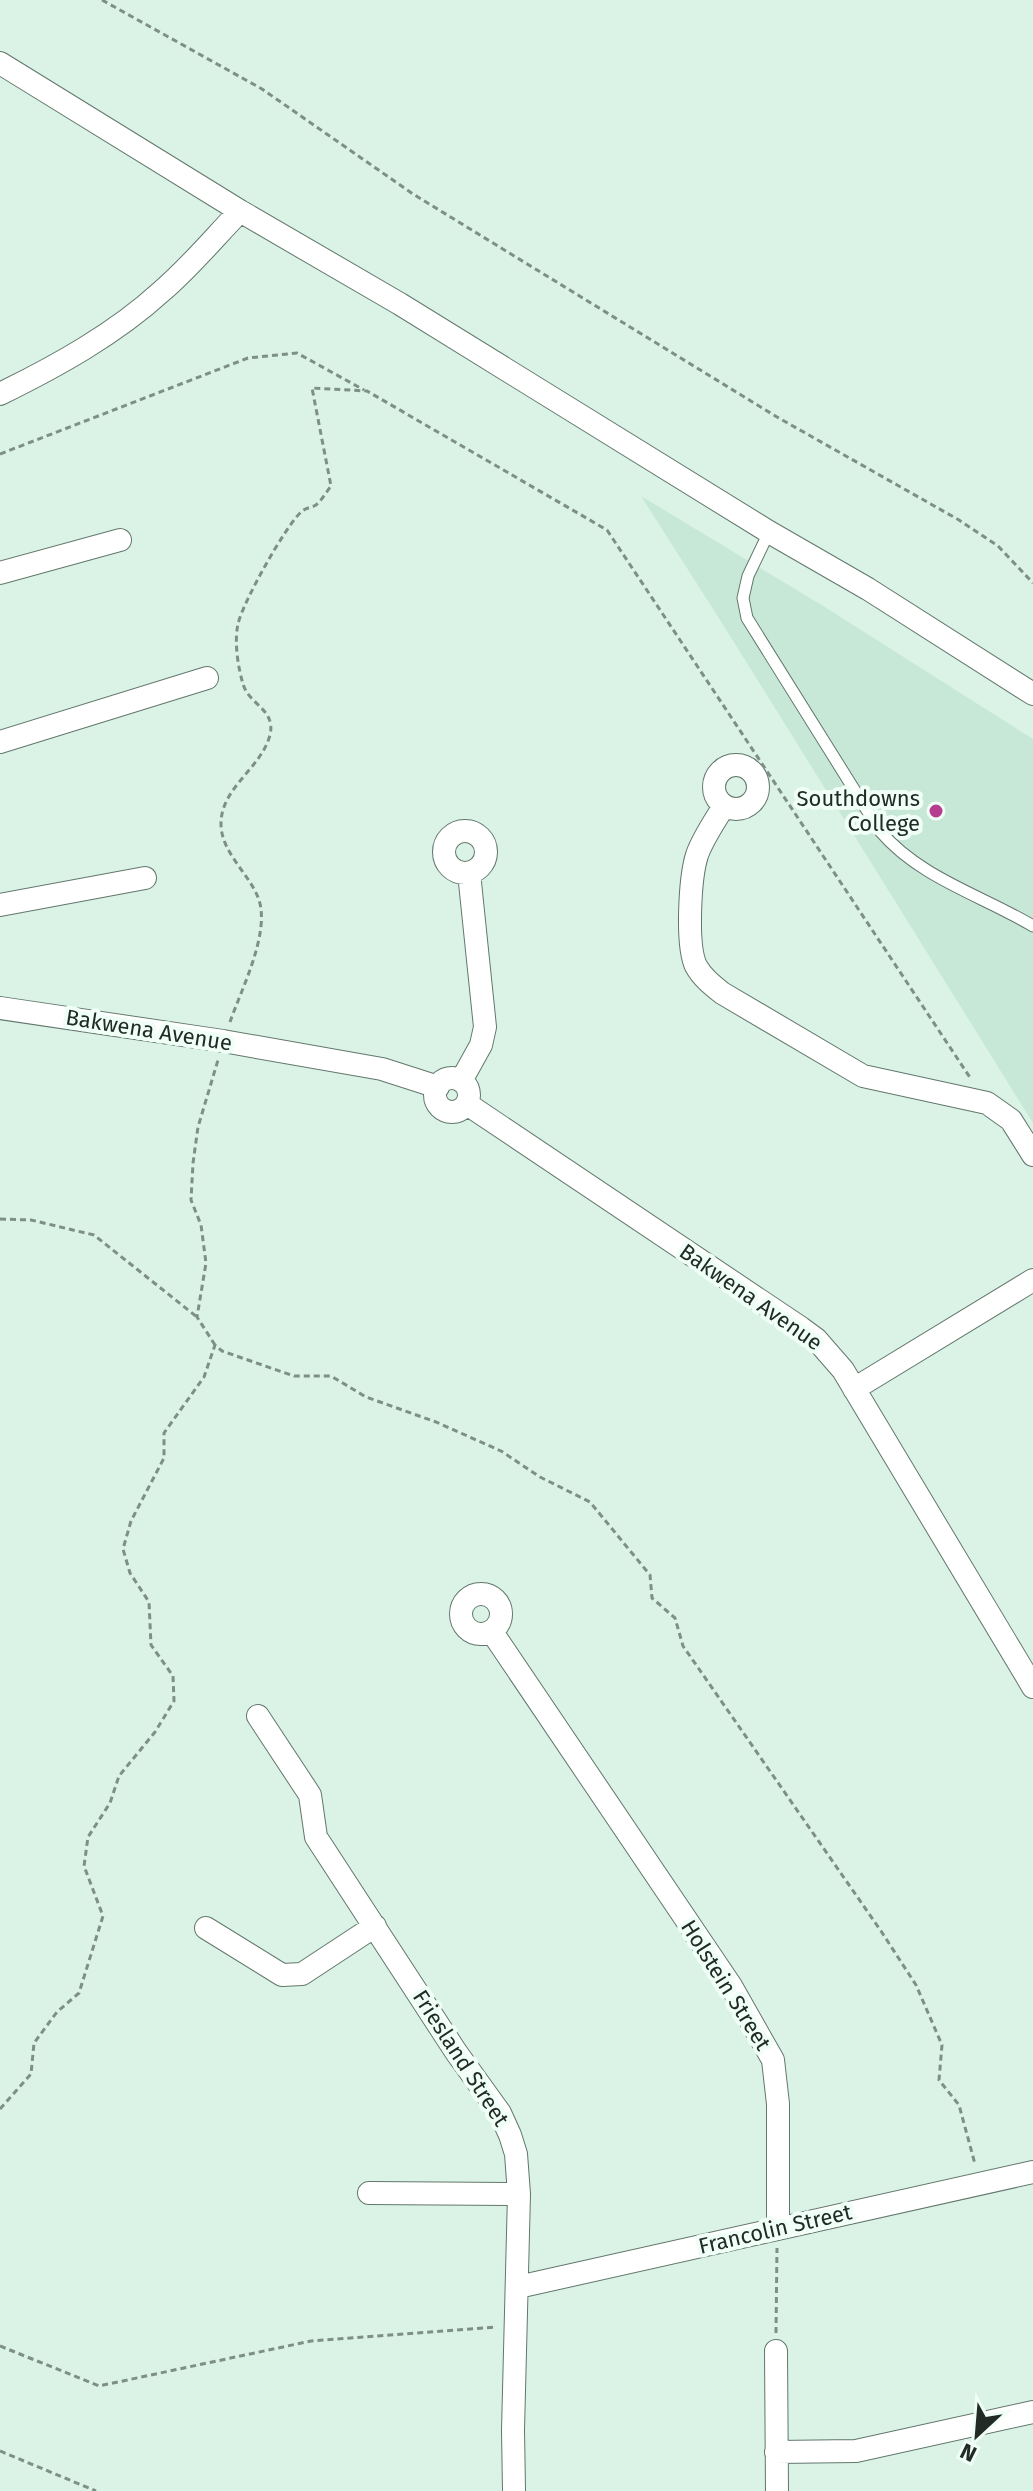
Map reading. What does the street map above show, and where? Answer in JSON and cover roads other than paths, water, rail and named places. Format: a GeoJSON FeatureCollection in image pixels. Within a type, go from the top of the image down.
{"type":"FeatureCollection","features":[{"type":"Feature","properties":{"kind":"street"},"geometry":{"type":"LineString","coordinates":[[0,63],[240,211],[400,304],[769,532],[868,589],[1033,694]]}},
{"type":"Feature","properties":{"kind":"street"},"geometry":{"type":"LineString","coordinates":[[0,394],[105,335],[162,291],[240,211]]}},
{"type":"Feature","properties":{"kind":"street"},"geometry":{"type":"LineString","coordinates":[[0,573],[120,540]]}},
{"type":"Feature","properties":{"kind":"street"},"geometry":{"type":"LineString","coordinates":[[0,742],[207,678]]}},
{"type":"Feature","properties":{"kind":"street"},"geometry":{"type":"LineString","coordinates":[[724,806],[700,848],[694,870],[690,939],[696,966],[704,978],[734,1000],[863,1076],[987,1103],[1011,1120],[1033,1155]]}},
{"type":"Feature","properties":{"kind":"street"},"geometry":{"type":"LineString","coordinates":[[461,1081],[478,1052],[485,1027],[469,873]]}},
{"type":"Feature","properties":{"kind":"street"},"geometry":{"type":"LineString","coordinates":[[0,905],[145,878]]}},
{"type":"Feature","properties":{"kind":"street","name":"Bakwena Avenue"},"geometry":{"type":"LineString","coordinates":[[0,1008],[223,1041],[382,1069],[438,1087]]}},
{"type":"Feature","properties":{"kind":"street"},"geometry":{"type":"LineString","coordinates":[[449,1079],[461,1081],[468,1091],[467,1104],[458,1111],[442,1109],[436,1098],[438,1087],[449,1079]]}},
{"type":"Feature","properties":{"kind":"street","name":"Bakwena Avenue"},"geometry":{"type":"LineString","coordinates":[[467,1104],[801,1328],[828,1352],[843,1370],[1033,1687]]}},
{"type":"Feature","properties":{"kind":"street"},"geometry":{"type":"LineString","coordinates":[[854,1389],[1033,1280]]}},
{"type":"Feature","properties":{"kind":"street","name":"Holstein Street"},"geometry":{"type":"LineString","coordinates":[[492,1632],[731,1986],[773,2060],[778,2104],[778,2228]]}},
{"type":"Feature","properties":{"kind":"street","name":"Friesland Street"},"geometry":{"type":"LineString","coordinates":[[258,1716],[310,1795],[316,1837],[456,2052],[500,2113],[510,2135],[516,2154],[519,2194],[514,2491]]}},
{"type":"Feature","properties":{"kind":"street"},"geometry":{"type":"LineString","coordinates":[[206,1928],[287,1976],[302,1974],[375,1926]]}},
{"type":"Feature","properties":{"kind":"street","name":"Francolin Street"},"geometry":{"type":"LineString","coordinates":[[518,2287],[1033,2172]]}},
{"type":"Feature","properties":{"kind":"street"},"geometry":{"type":"LineString","coordinates":[[369,2193],[519,2194]]}},
{"type":"Feature","properties":{"kind":"street"},"geometry":{"type":"LineString","coordinates":[[776,2351],[777,2491]]}},
{"type":"Feature","properties":{"kind":"street"},"geometry":{"type":"LineString","coordinates":[[776,2452],[856,2451],[1033,2412]]}},
{"type":"Feature","properties":{"kind":"lane"},"geometry":{"type":"LineString","coordinates":[[769,532],[748,576],[743,598],[747,618],[872,821],[892,846],[914,863],[1033,926]]}},
{"type":"Feature","properties":{"kind":"place","name":"Southdowns College"},"geometry":{"type":"Point","coordinates":[936,811]}}]}
